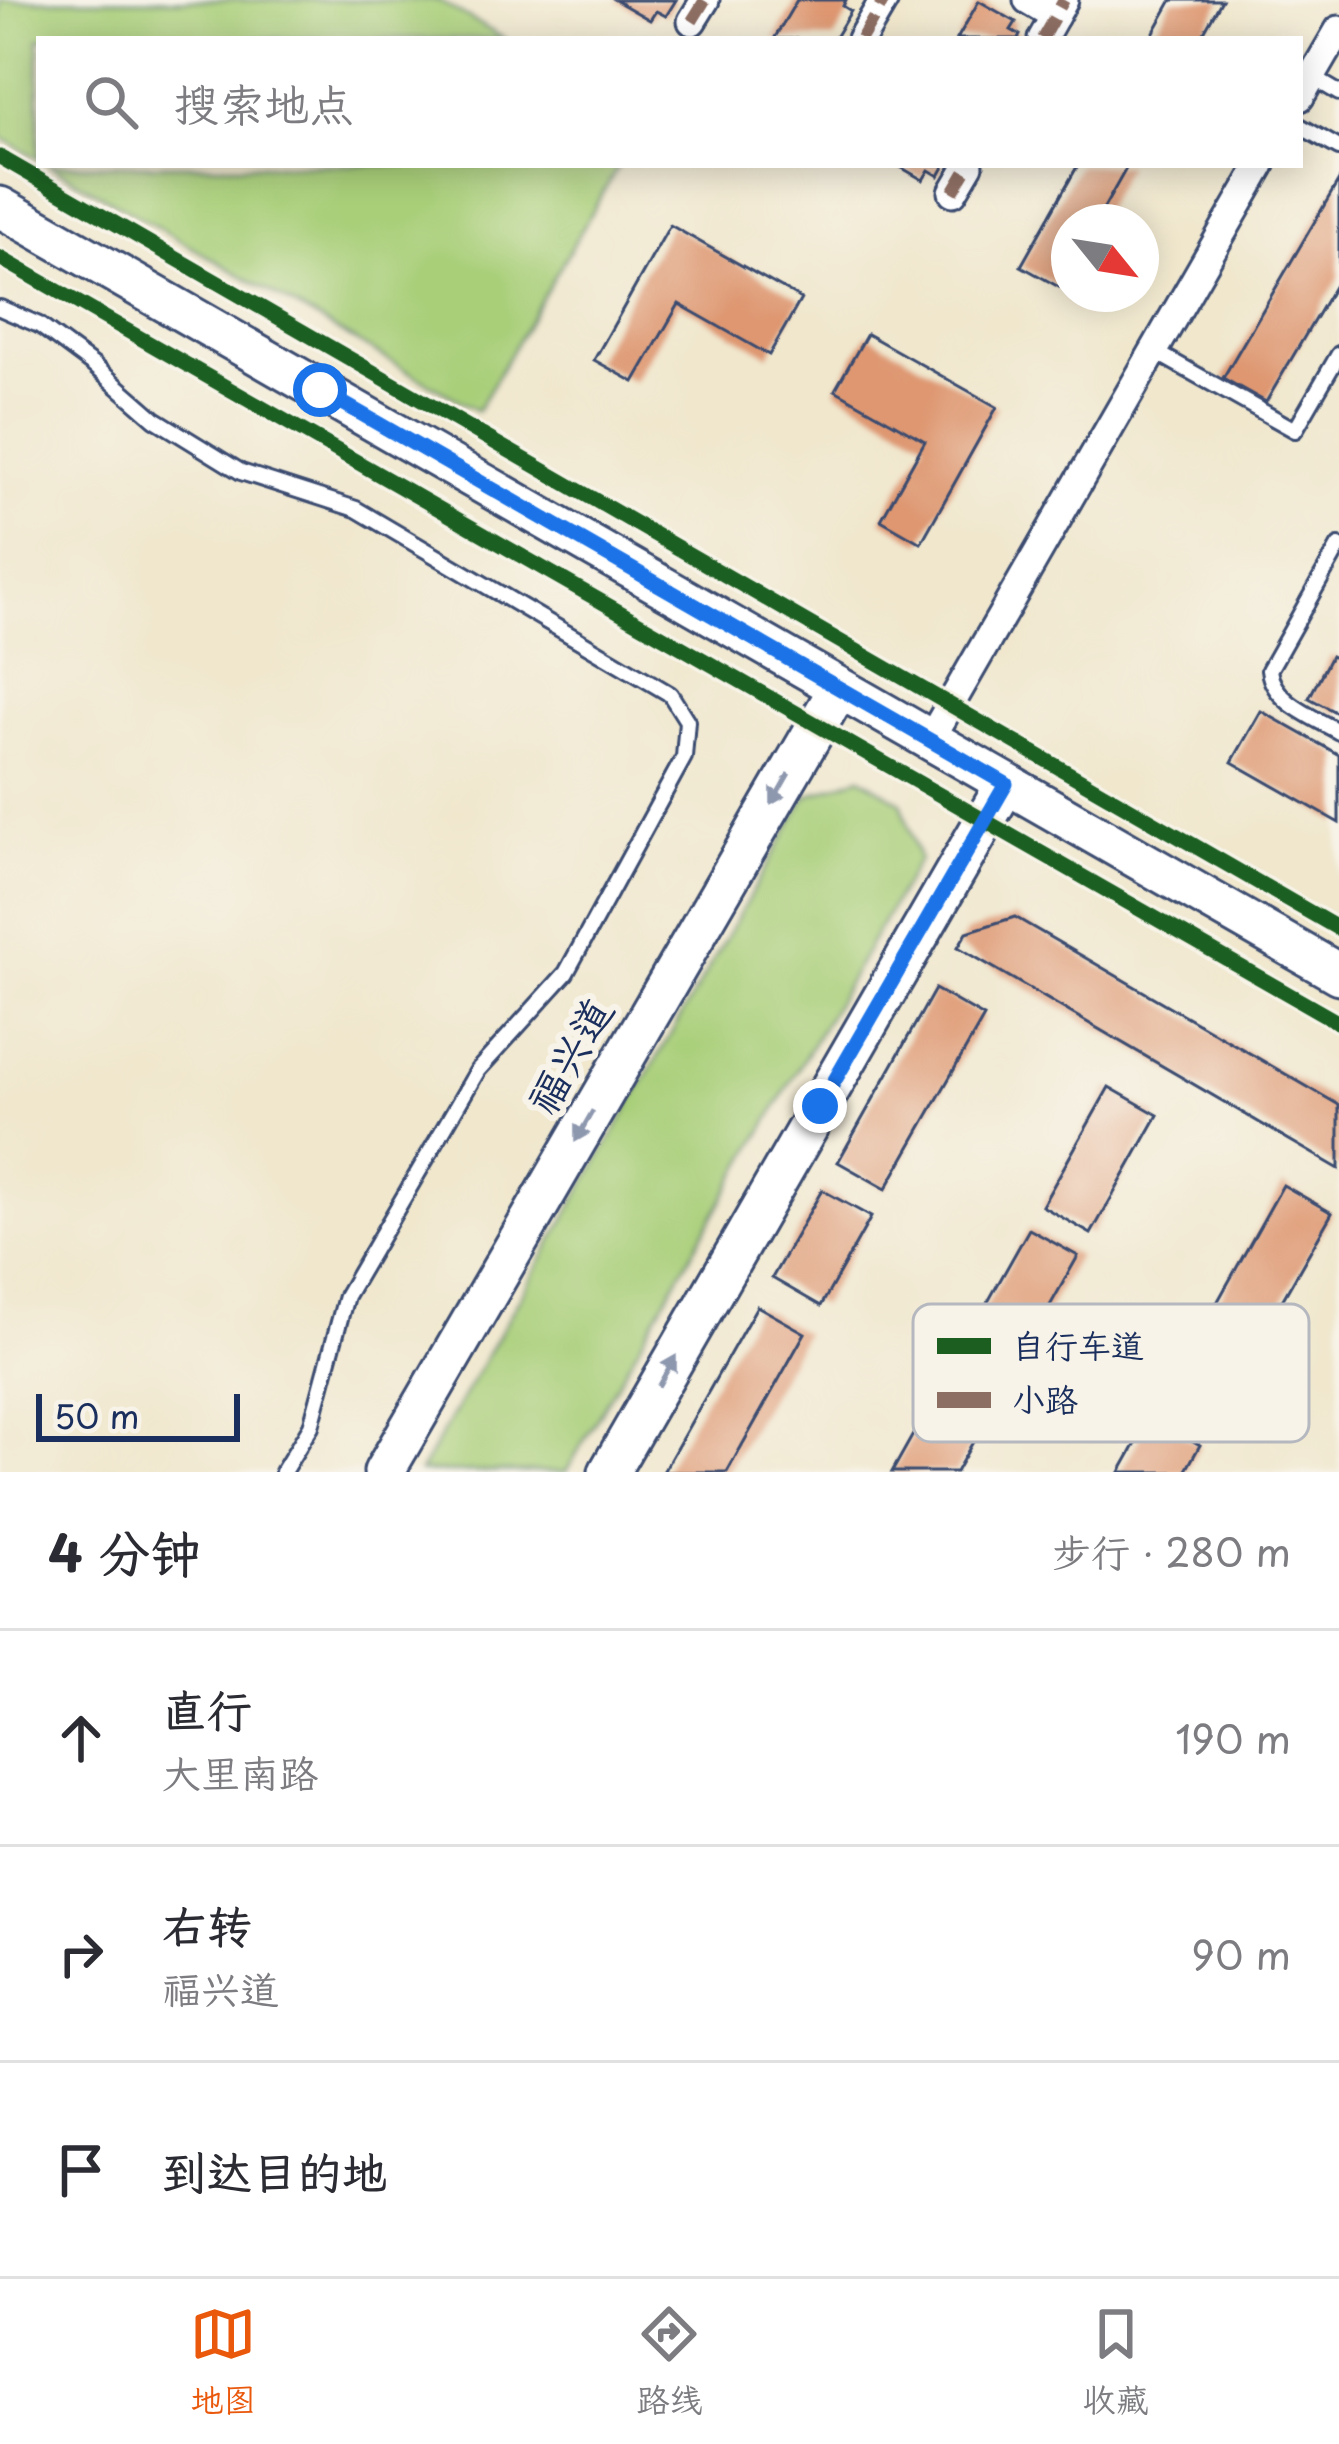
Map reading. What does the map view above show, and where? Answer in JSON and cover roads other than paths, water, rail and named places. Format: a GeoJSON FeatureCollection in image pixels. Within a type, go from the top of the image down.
{"type":"FeatureCollection","features":[{"type":"Feature","properties":{"kind":"street"},"geometry":{"type":"LineString","coordinates":[[863,36],[884,0]]}},
{"type":"Feature","properties":{"kind":"street"},"geometry":{"type":"LineString","coordinates":[[1028,0],[1054,18]]}},
{"type":"Feature","properties":{"kind":"street"},"geometry":{"type":"LineString","coordinates":[[1306,87],[1339,30]]}},
{"type":"Feature","properties":{"kind":"street"},"geometry":{"type":"LineString","coordinates":[[953,192],[967,168]]}},
{"type":"Feature","properties":{"kind":"street"},"geometry":{"type":"LineString","coordinates":[[930,740],[1259,168]]}},
{"type":"Feature","properties":{"kind":"street"},"geometry":{"type":"LineString","coordinates":[[0,207],[1339,974]]}},
{"type":"Feature","properties":{"kind":"street","name":"福兴道"},"geometry":{"type":"LineString","coordinates":[[384,1472],[838,688]]}},
{"type":"Feature","properties":{"kind":"street"},"geometry":{"type":"LineString","coordinates":[[609,1472],[1006,784]]}},
{"type":"Feature","properties":{"kind":"lane"},"geometry":{"type":"LineString","coordinates":[[1306,87],[1339,92]]}},
{"type":"Feature","properties":{"kind":"lane"},"geometry":{"type":"LineString","coordinates":[[1303,128],[1339,148]]}},
{"type":"Feature","properties":{"kind":"lane"},"geometry":{"type":"LineString","coordinates":[[0,308],[39,325],[155,419],[241,472],[356,509],[670,694],[687,722],[684,757],[566,973],[478,1070],[346,1296],[310,1426],[283,1472]]}},
{"type":"Feature","properties":{"kind":"lane"},"geometry":{"type":"LineString","coordinates":[[1154,351],[1295,430],[1339,354]]}},
{"type":"Feature","properties":{"kind":"lane"},"geometry":{"type":"LineString","coordinates":[[1339,546],[1269,670],[1271,683],[1282,698],[1339,732]]}}]}
